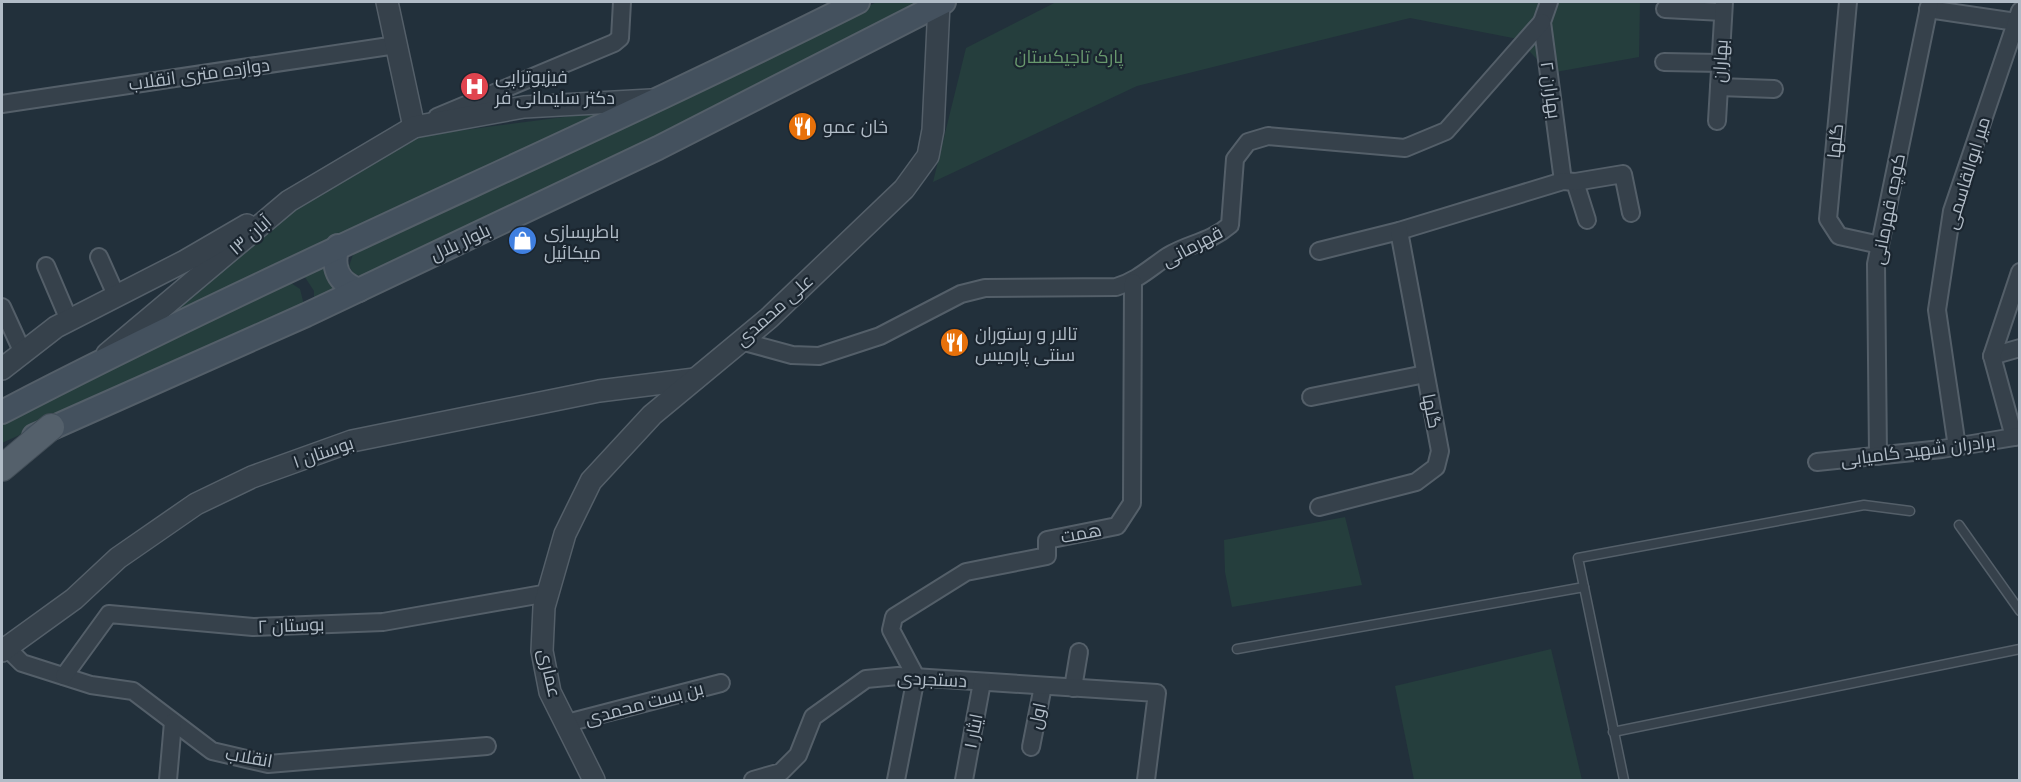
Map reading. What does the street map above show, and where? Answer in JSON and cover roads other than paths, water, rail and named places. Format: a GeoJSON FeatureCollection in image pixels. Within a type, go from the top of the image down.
{"type":"FeatureCollection","features":[{"type":"Feature","properties":{"kind":"main road","name":"بلوار بلال"},"geometry":{"type":"LineString","coordinates":[[2,454],[51,427],[359,290],[658,148],[941,3]]}},
{"type":"Feature","properties":{"kind":"main road"},"geometry":{"type":"LineString","coordinates":[[2,412],[99,361],[339,246],[658,100],[844,5]]}},
{"type":"Feature","properties":{"kind":"main road"},"geometry":{"type":"LineString","coordinates":[[339,246],[334,257],[335,268],[340,279],[348,286],[359,290]]}},
{"type":"Feature","properties":{"kind":"main road"},"geometry":{"type":"LineString","coordinates":[[2,468],[51,427]]}},
{"type":"Feature","properties":{"kind":"street"},"geometry":{"type":"LineString","coordinates":[[387,2],[414,127],[614,43],[620,38],[622,2]]}},
{"type":"Feature","properties":{"kind":"street","name":"گلها"},"geometry":{"type":"LineString","coordinates":[[1848,2],[1828,219],[1839,236],[1880,245]]}},
{"type":"Feature","properties":{"kind":"street","name":"علی محمدی"},"geometry":{"type":"LineString","coordinates":[[548,593],[565,534],[591,480],[652,415],[741,341],[904,189],[927,156],[933,130],[941,3]]}},
{"type":"Feature","properties":{"kind":"street"},"geometry":{"type":"LineString","coordinates":[[1929,5],[2018,17]]}},
{"type":"Feature","properties":{"kind":"street","name":"کوچه قهرمانی"},"geometry":{"type":"LineString","coordinates":[[1878,456],[1876,264],[1929,5]]}},
{"type":"Feature","properties":{"kind":"street"},"geometry":{"type":"LineString","coordinates":[[1665,9],[1724,7]]}},
{"type":"Feature","properties":{"kind":"street","name":"بهاران"},"geometry":{"type":"LineString","coordinates":[[1717,121],[1724,7]]}},
{"type":"Feature","properties":{"kind":"street","name":"قهرمانی"},"geometry":{"type":"LineString","coordinates":[[741,341],[792,355],[819,356],[879,336],[961,294],[985,288],[1116,287],[1133,282],[1170,255],[1215,237],[1230,225],[1235,159],[1248,142],[1268,136],[1405,148],[1425,142],[1446,131],[1545,8]]}},
{"type":"Feature","properties":{"kind":"street","name":"بهاران ۲"},"geometry":{"type":"LineString","coordinates":[[1545,8],[1569,181],[1587,219]]}},
{"type":"Feature","properties":{"kind":"street","name":"میر ابوالقاسمی"},"geometry":{"type":"LineString","coordinates":[[1957,447],[1937,310],[1952,211],[2018,17]]}},
{"type":"Feature","properties":{"kind":"street","name":"دوازده متری انقلاب"},"geometry":{"type":"LineString","coordinates":[[2,104],[396,45]]}},
{"type":"Feature","properties":{"kind":"street"},"geometry":{"type":"LineString","coordinates":[[1664,62],[1720,63]]}},
{"type":"Feature","properties":{"kind":"street"},"geometry":{"type":"LineString","coordinates":[[1719,87],[1774,89]]}},
{"type":"Feature","properties":{"kind":"street","name":"۱۳ آبان"},"geometry":{"type":"LineString","coordinates":[[99,361],[156,310],[204,275],[289,201],[414,127],[525,107],[658,100]]}},
{"type":"Feature","properties":{"kind":"street"},"geometry":{"type":"LineString","coordinates":[[1319,251],[1399,231],[1569,181],[1623,174],[1631,213]]}},
{"type":"Feature","properties":{"kind":"street"},"geometry":{"type":"LineString","coordinates":[[2,369],[69,320],[186,261],[289,201]]}},
{"type":"Feature","properties":{"kind":"street","name":"گلها"},"geometry":{"type":"LineString","coordinates":[[1319,507],[1416,482],[1436,467],[1440,451],[1399,231]]}},
{"type":"Feature","properties":{"kind":"street"},"geometry":{"type":"LineString","coordinates":[[99,257],[116,296]]}},
{"type":"Feature","properties":{"kind":"street"},"geometry":{"type":"LineString","coordinates":[[46,266],[69,320]]}},
{"type":"Feature","properties":{"kind":"street"},"geometry":{"type":"LineString","coordinates":[[2017,436],[1992,356],[2019,272]]}},
{"type":"Feature","properties":{"kind":"street","name":"همت"},"geometry":{"type":"LineString","coordinates":[[916,677],[891,630],[894,617],[966,572],[1047,556],[1047,540],[1117,526],[1132,503],[1133,282]]}},
{"type":"Feature","properties":{"kind":"street"},"geometry":{"type":"LineString","coordinates":[[2,307],[23,353]]}},
{"type":"Feature","properties":{"kind":"street"},"geometry":{"type":"LineString","coordinates":[[1992,356],[2019,348]]}},
{"type":"Feature","properties":{"kind":"street"},"geometry":{"type":"LineString","coordinates":[[1311,397],[1425,374]]}},
{"type":"Feature","properties":{"kind":"street","name":"بوستان ۱"},"geometry":{"type":"LineString","coordinates":[[4,649],[74,599],[118,558],[138,544],[196,504],[252,477],[352,441],[599,392],[696,378]]}},
{"type":"Feature","properties":{"kind":"street","name":"برادران شهید کامیابی"},"geometry":{"type":"LineString","coordinates":[[1816,462],[1957,447],[2017,436]]}},
{"type":"Feature","properties":{"kind":"street","name":"بوستان ۲"},"geometry":{"type":"LineString","coordinates":[[64,676],[110,614],[254,627],[383,622],[548,593]]}},
{"type":"Feature","properties":{"kind":"street","name":"عماری"},"geometry":{"type":"LineString","coordinates":[[548,593],[544,607],[542,651],[550,692],[594,780]]}},
{"type":"Feature","properties":{"kind":"street","name":"انقلاب"},"geometry":{"type":"LineString","coordinates":[[4,649],[22,663],[91,685],[133,691],[212,751],[269,772],[487,746]]}},
{"type":"Feature","properties":{"kind":"street"},"geometry":{"type":"LineString","coordinates":[[1073,688],[1079,652]]}},
{"type":"Feature","properties":{"kind":"street","name":"دستجردی"},"geometry":{"type":"LineString","coordinates":[[753,780],[781,772],[798,755],[813,717],[866,680],[898,676],[1157,693],[1146,780]]}},
{"type":"Feature","properties":{"kind":"street"},"geometry":{"type":"LineString","coordinates":[[896,780],[916,677]]}},
{"type":"Feature","properties":{"kind":"street","name":"۱ ایثار"},"geometry":{"type":"LineString","coordinates":[[964,780],[982,682]]}},
{"type":"Feature","properties":{"kind":"street","name":"بن بست محمدی"},"geometry":{"type":"LineString","coordinates":[[567,723],[721,683]]}},
{"type":"Feature","properties":{"kind":"street","name":"اول"},"geometry":{"type":"LineString","coordinates":[[1031,747],[1043,686]]}},
{"type":"Feature","properties":{"kind":"street"},"geometry":{"type":"LineString","coordinates":[[168,780],[174,722]]}},
{"type":"Feature","properties":{"kind":"lane"},"geometry":{"type":"LineString","coordinates":[[1624,780],[1578,558],[1864,505],[1910,511]]}},
{"type":"Feature","properties":{"kind":"lane"},"geometry":{"type":"LineString","coordinates":[[1959,525],[2019,611]]}},
{"type":"Feature","properties":{"kind":"lane"},"geometry":{"type":"LineString","coordinates":[[1237,649],[1584,587]]}},
{"type":"Feature","properties":{"kind":"lane"},"geometry":{"type":"LineString","coordinates":[[1613,732],[2019,649]]}},
{"type":"Feature","properties":{"kind":"place","name":"فیزیوتراپی دکتر سلیمانی فر"},"geometry":{"type":"Point","coordinates":[474,86]}},
{"type":"Feature","properties":{"kind":"place","name":"خان عمو"},"geometry":{"type":"Point","coordinates":[802,126]}},
{"type":"Feature","properties":{"kind":"place","name":"باطریسازی میکائیل"},"geometry":{"type":"Point","coordinates":[523,241]}},
{"type":"Feature","properties":{"kind":"place","name":"تالار و رستوران سنتی پارمیس"},"geometry":{"type":"Point","coordinates":[954,343]}},
{"type":"Feature","properties":{"kind":"park label","name":"پارک تاجیکستان"},"geometry":{"type":"Point","coordinates":[1069,56]}}]}
